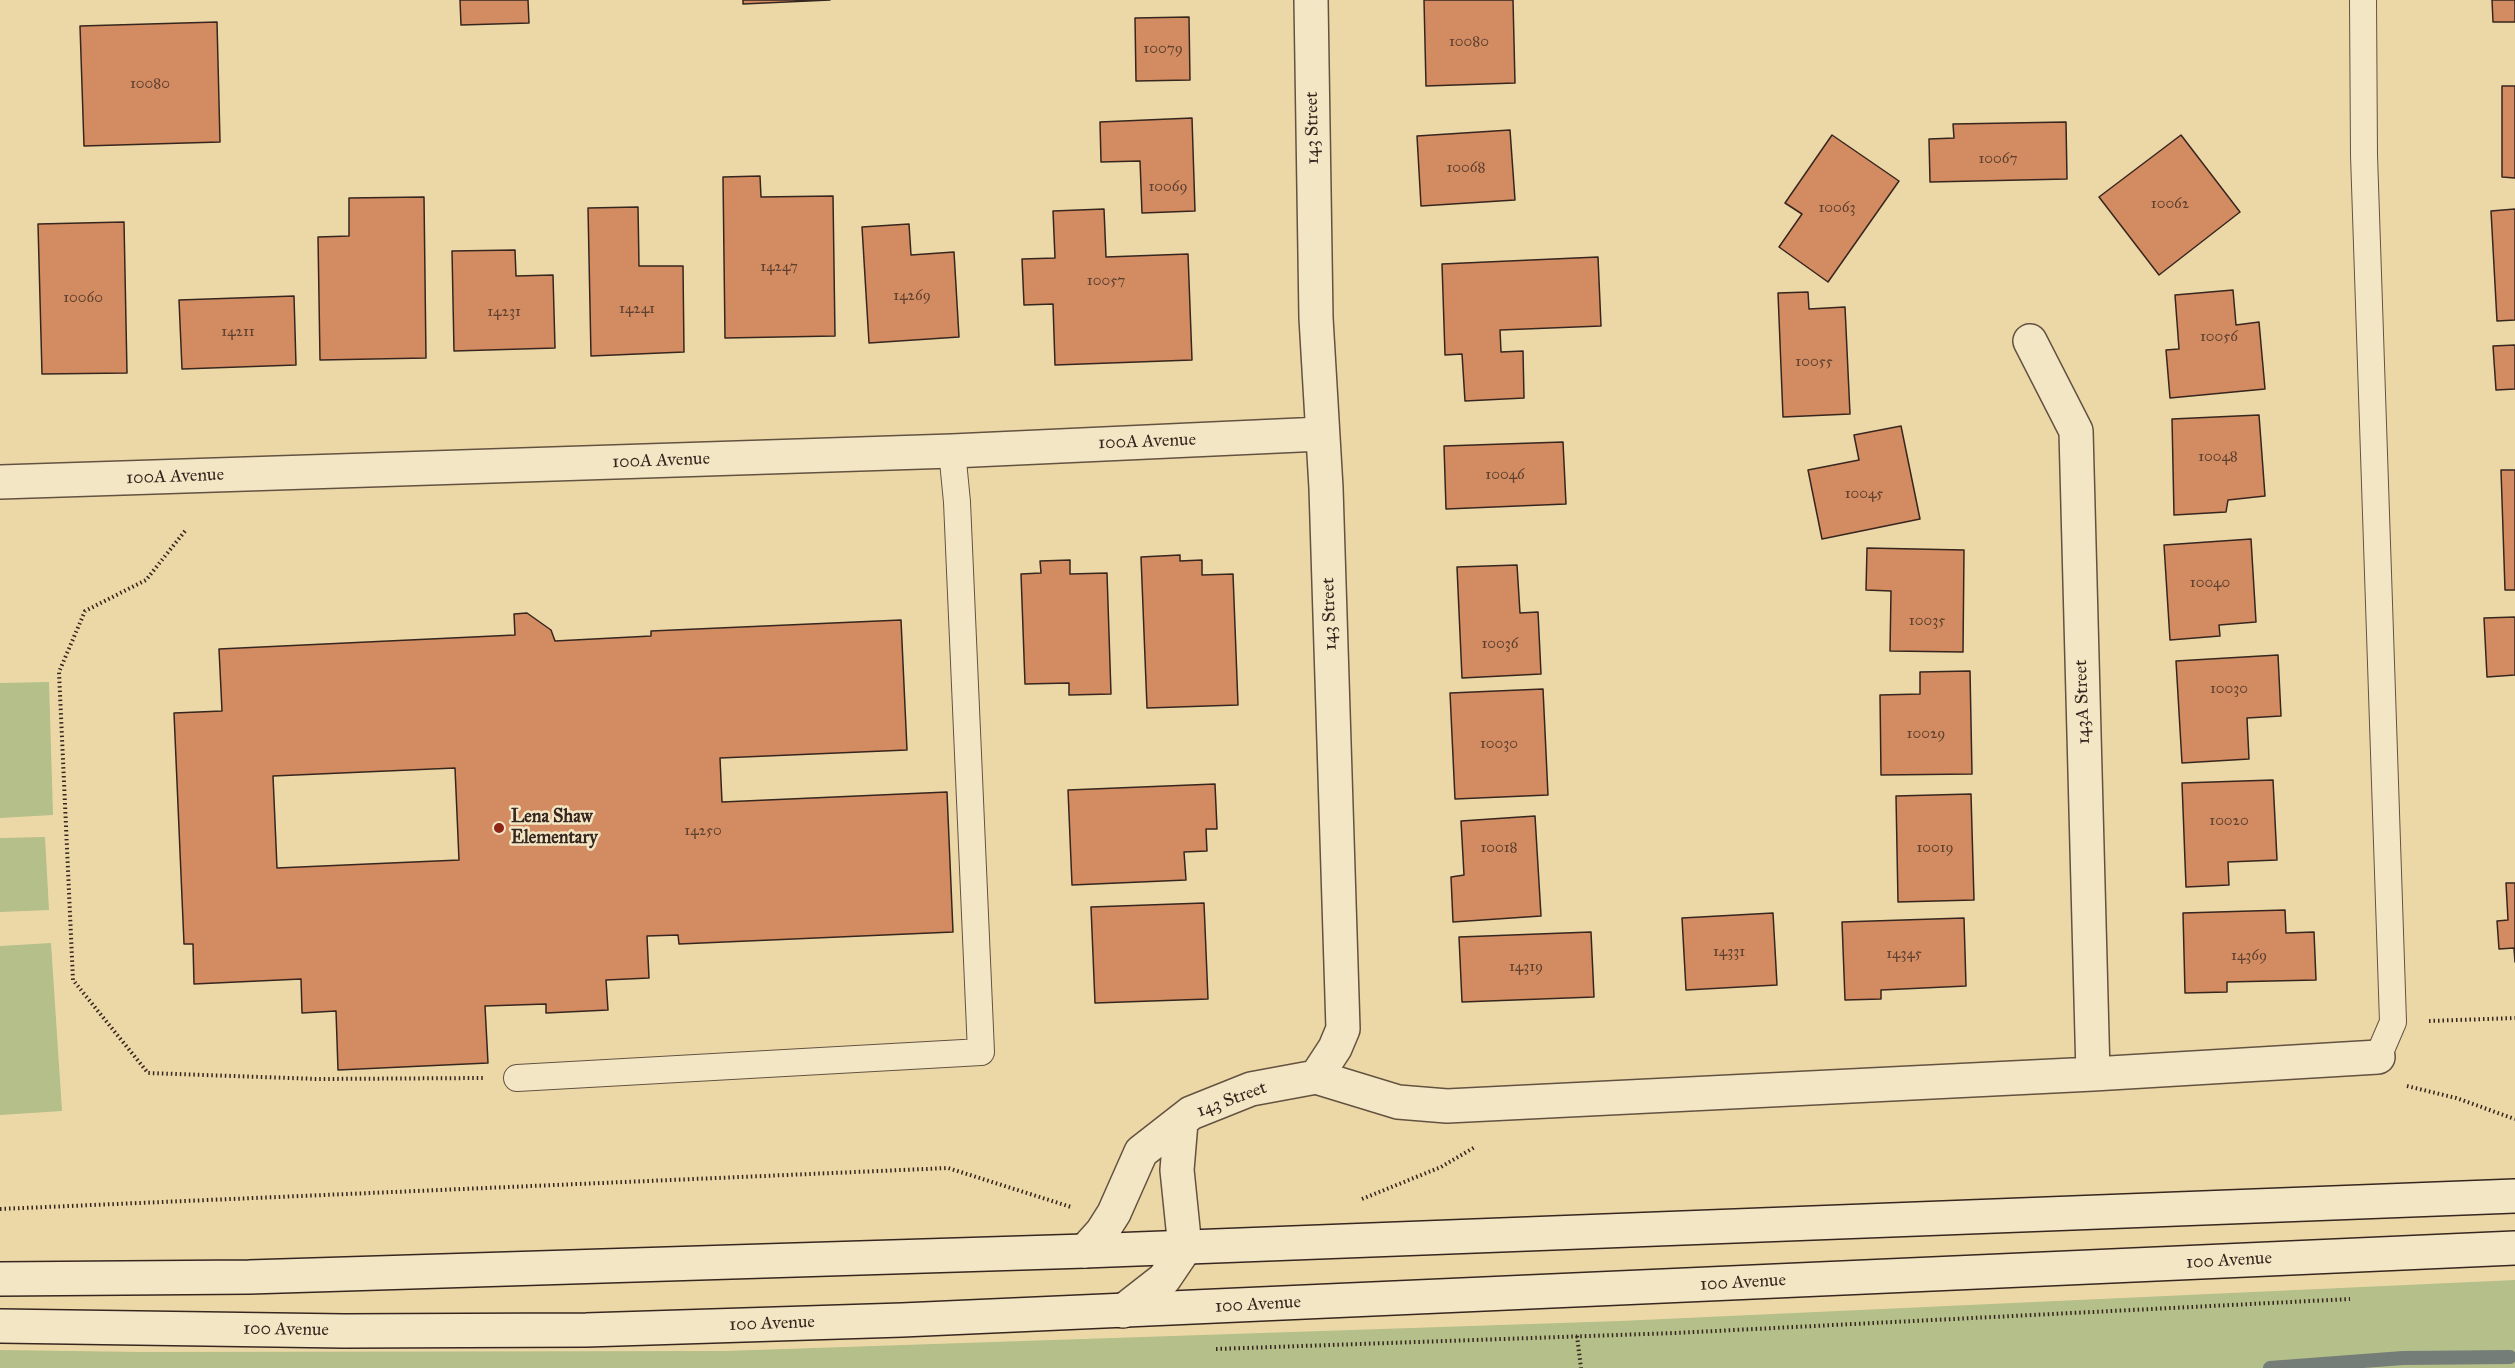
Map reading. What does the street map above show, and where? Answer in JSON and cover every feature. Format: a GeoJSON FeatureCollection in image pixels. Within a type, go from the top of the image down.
{"type":"FeatureCollection","features":[{"type":"Feature","properties":{"kind":"main road","name":"143 Street"},"geometry":{"type":"LineString","coordinates":[[1084,1251],[1102,1232],[1114,1213],[1142,1152],[1191,1113],[1251,1089],[1316,1077],[1335,1048],[1343,1029],[1326,488],[1316,307],[1311,0]]}},
{"type":"Feature","properties":{"kind":"main road","name":"143A Street"},"geometry":{"type":"LineString","coordinates":[[2030,341],[2076,431],[2093,1074]]}},
{"type":"Feature","properties":{"kind":"main road","name":"100A Avenue"},"geometry":{"type":"LineString","coordinates":[[0,482],[952,451],[1322,434]]}},
{"type":"Feature","properties":{"kind":"main road"},"geometry":{"type":"LineString","coordinates":[[1316,1077],[1398,1102],[1447,1106],[2093,1074],[2378,1057]]}},
{"type":"Feature","properties":{"kind":"main road","name":"143 Street"},"geometry":{"type":"LineString","coordinates":[[1181,1122],[1177,1170],[1185,1248]]}},
{"type":"Feature","properties":{"kind":"main road"},"geometry":{"type":"LineString","coordinates":[[0,1279],[249,1277],[1185,1248],[2515,1196]]}},
{"type":"Feature","properties":{"kind":"main road"},"geometry":{"type":"LineString","coordinates":[[1123,1311],[1164,1279],[1185,1248]]}},
{"type":"Feature","properties":{"kind":"main road","name":"100 Avenue"},"geometry":{"type":"LineString","coordinates":[[0,1326],[344,1331],[586,1330],[1123,1311],[2515,1248]]}},
{"type":"Feature","properties":{"kind":"lane"},"geometry":{"type":"LineString","coordinates":[[2364,0],[2364,166],[2393,1022],[2378,1057]]}},
{"type":"Feature","properties":{"kind":"lane"},"geometry":{"type":"LineString","coordinates":[[517,1078],[981,1052],[957,502],[952,451]]}},
{"type":"Feature","properties":{"kind":"path"},"geometry":{"type":"LineString","coordinates":[[185,531],[146,580],[85,612],[59,672],[73,980],[148,1073],[318,1079],[517,1078]]}},
{"type":"Feature","properties":{"kind":"path"},"geometry":{"type":"LineString","coordinates":[[2428,1022],[2515,1018]]}},
{"type":"Feature","properties":{"kind":"path"},"geometry":{"type":"LineString","coordinates":[[0,1209],[948,1168],[1080,1209]]}},
{"type":"Feature","properties":{"kind":"path"},"geometry":{"type":"LineString","coordinates":[[1577,1336],[1581,1368]]}},
{"type":"Feature","properties":{"kind":"green space"},"geometry":{"type":"Polygon","coordinates":[[[49,682],[53,815],[0,818],[0,683],[49,682]]]}},
{"type":"Feature","properties":{"kind":"green space"},"geometry":{"type":"Polygon","coordinates":[[[45,837],[49,910],[0,912],[0,838],[45,837]]]}},
{"type":"Feature","properties":{"kind":"green space"},"geometry":{"type":"Polygon","coordinates":[[[51,943],[62,1111],[0,1115],[0,946],[51,943]]]}},
{"type":"Feature","properties":{"kind":"green space"},"geometry":{"type":"Polygon","coordinates":[[[2515,1280],[2515,1368],[0,1368],[0,1350],[141,1352],[725,1351],[1620,1321],[2515,1280]]]}},
{"type":"Feature","properties":{"kind":"building"},"geometry":{"type":"Polygon","coordinates":[[[460,0],[528,0],[529,23],[461,25],[460,0]]]}},
{"type":"Feature","properties":{"kind":"building"},"geometry":{"type":"Polygon","coordinates":[[[743,0],[830,0],[743,4],[743,0]]]}},
{"type":"Feature","properties":{"kind":"building"},"geometry":{"type":"Polygon","coordinates":[[[1424,0],[1513,0],[1515,83],[1426,86],[1424,0]]]}},
{"type":"Feature","properties":{"kind":"building"},"geometry":{"type":"Polygon","coordinates":[[[2492,0],[2515,0],[2515,22],[2493,22],[2492,0]]]}},
{"type":"Feature","properties":{"kind":"building"},"geometry":{"type":"Polygon","coordinates":[[[1189,17],[1190,80],[1136,81],[1135,18],[1189,17]]]}},
{"type":"Feature","properties":{"kind":"building"},"geometry":{"type":"Polygon","coordinates":[[[217,22],[220,142],[84,146],[80,26],[217,22]]]}},
{"type":"Feature","properties":{"kind":"building"},"geometry":{"type":"Polygon","coordinates":[[[2502,86],[2515,86],[2515,178],[2502,177],[2502,86]]]}},
{"type":"Feature","properties":{"kind":"building"},"geometry":{"type":"Polygon","coordinates":[[[1192,118],[1195,211],[1142,213],[1140,161],[1101,162],[1100,122],[1192,118]]]}},
{"type":"Feature","properties":{"kind":"building"},"geometry":{"type":"Polygon","coordinates":[[[2066,122],[2067,179],[1930,182],[1929,139],[1954,138],[1953,124],[2066,122]]]}},
{"type":"Feature","properties":{"kind":"building"},"geometry":{"type":"Polygon","coordinates":[[[1510,130],[1515,200],[1421,206],[1417,136],[1510,130]]]}},
{"type":"Feature","properties":{"kind":"building"},"geometry":{"type":"Polygon","coordinates":[[[1832,135],[1899,181],[1828,282],[1779,247],[1802,214],[1785,203],[1832,135]]]}},
{"type":"Feature","properties":{"kind":"building"},"geometry":{"type":"Polygon","coordinates":[[[2181,135],[2240,212],[2159,275],[2099,197],[2181,135]]]}},
{"type":"Feature","properties":{"kind":"building"},"geometry":{"type":"Polygon","coordinates":[[[760,176],[761,197],[833,196],[835,336],[725,338],[723,177],[760,176]]]}},
{"type":"Feature","properties":{"kind":"building"},"geometry":{"type":"Polygon","coordinates":[[[424,197],[426,358],[320,360],[318,237],[349,236],[349,198],[424,197]]]}},
{"type":"Feature","properties":{"kind":"building"},"geometry":{"type":"Polygon","coordinates":[[[638,207],[639,266],[683,266],[684,352],[591,356],[588,208],[638,207]]]}},
{"type":"Feature","properties":{"kind":"building"},"geometry":{"type":"Polygon","coordinates":[[[1104,209],[1106,257],[1188,254],[1192,360],[1055,365],[1053,304],[1024,305],[1022,259],[1055,258],[1053,211],[1104,209]]]}},
{"type":"Feature","properties":{"kind":"building"},"geometry":{"type":"Polygon","coordinates":[[[2515,209],[2515,320],[2497,321],[2491,211],[2515,209]]]}},
{"type":"Feature","properties":{"kind":"building"},"geometry":{"type":"Polygon","coordinates":[[[124,222],[127,373],[42,374],[38,224],[124,222]]]}},
{"type":"Feature","properties":{"kind":"building"},"geometry":{"type":"Polygon","coordinates":[[[909,224],[911,255],[954,252],[959,337],[869,343],[862,227],[909,224]]]}},
{"type":"Feature","properties":{"kind":"building"},"geometry":{"type":"Polygon","coordinates":[[[515,250],[516,276],[553,275],[555,348],[454,351],[452,251],[515,250]]]}},
{"type":"Feature","properties":{"kind":"building"},"geometry":{"type":"Polygon","coordinates":[[[1598,257],[1601,326],[1500,330],[1501,352],[1523,351],[1524,398],[1465,401],[1462,354],[1445,355],[1442,264],[1598,257]]]}},
{"type":"Feature","properties":{"kind":"building"},"geometry":{"type":"Polygon","coordinates":[[[2233,290],[2236,325],[2259,322],[2265,389],[2170,398],[2166,350],[2179,349],[2175,295],[2233,290]]]}},
{"type":"Feature","properties":{"kind":"building"},"geometry":{"type":"Polygon","coordinates":[[[1808,292],[1809,309],[1845,307],[1850,414],[1783,417],[1778,293],[1808,292]]]}},
{"type":"Feature","properties":{"kind":"building"},"geometry":{"type":"Polygon","coordinates":[[[294,296],[296,365],[182,369],[179,300],[294,296]]]}},
{"type":"Feature","properties":{"kind":"building"},"geometry":{"type":"Polygon","coordinates":[[[2515,345],[2515,389],[2496,390],[2493,346],[2515,345]]]}},
{"type":"Feature","properties":{"kind":"building"},"geometry":{"type":"Polygon","coordinates":[[[2259,415],[2265,496],[2228,500],[2226,512],[2174,515],[2172,419],[2259,415]]]}},
{"type":"Feature","properties":{"kind":"building"},"geometry":{"type":"Polygon","coordinates":[[[1901,426],[1920,519],[1822,539],[1808,470],[1859,460],[1854,435],[1901,426]]]}},
{"type":"Feature","properties":{"kind":"building"},"geometry":{"type":"Polygon","coordinates":[[[1563,442],[1566,504],[1446,509],[1444,446],[1563,442]]]}},
{"type":"Feature","properties":{"kind":"building"},"geometry":{"type":"Polygon","coordinates":[[[2501,470],[2515,470],[2515,590],[2505,590],[2501,470]]]}},
{"type":"Feature","properties":{"kind":"building"},"geometry":{"type":"Polygon","coordinates":[[[2251,539],[2256,622],[2219,625],[2220,636],[2170,640],[2164,545],[2251,539]]]}},
{"type":"Feature","properties":{"kind":"building"},"geometry":{"type":"Polygon","coordinates":[[[1867,548],[1964,550],[1963,652],[1890,651],[1891,591],[1866,590],[1867,548]]]}},
{"type":"Feature","properties":{"kind":"building"},"geometry":{"type":"Polygon","coordinates":[[[1180,555],[1180,561],[1202,560],[1202,575],[1233,574],[1238,705],[1147,708],[1141,557],[1180,555]]]}},
{"type":"Feature","properties":{"kind":"building"},"geometry":{"type":"Polygon","coordinates":[[[1070,560],[1070,574],[1107,573],[1111,694],[1069,695],[1069,683],[1025,684],[1021,574],[1041,573],[1040,561],[1070,560]]]}},
{"type":"Feature","properties":{"kind":"building"},"geometry":{"type":"Polygon","coordinates":[[[1517,565],[1520,613],[1538,612],[1541,674],[1462,678],[1457,567],[1517,565]]]}},
{"type":"Feature","properties":{"kind":"building"},"geometry":{"type":"Polygon","coordinates":[[[527,613],[551,630],[555,641],[651,636],[651,631],[901,620],[907,750],[720,758],[722,802],[947,792],[953,932],[679,944],[678,935],[647,936],[649,978],[606,980],[608,1010],[546,1013],[546,1004],[485,1006],[488,1063],[338,1070],[336,1011],[302,1013],[301,979],[194,984],[193,944],[184,944],[174,713],[222,711],[219,649],[515,635],[514,614],[527,613]],[[455,768],[273,776],[277,868],[459,860],[455,768]]]}},
{"type":"Feature","properties":{"kind":"building"},"geometry":{"type":"Polygon","coordinates":[[[2515,617],[2515,675],[2487,677],[2484,618],[2515,617]]]}},
{"type":"Feature","properties":{"kind":"building"},"geometry":{"type":"Polygon","coordinates":[[[2278,655],[2281,716],[2247,718],[2249,759],[2182,763],[2176,661],[2278,655]]]}},
{"type":"Feature","properties":{"kind":"building"},"geometry":{"type":"Polygon","coordinates":[[[1970,671],[1972,774],[1881,775],[1880,695],[1920,694],[1920,672],[1970,671]]]}},
{"type":"Feature","properties":{"kind":"building"},"geometry":{"type":"Polygon","coordinates":[[[1543,689],[1548,795],[1455,799],[1450,693],[1543,689]]]}},
{"type":"Feature","properties":{"kind":"building"},"geometry":{"type":"Polygon","coordinates":[[[2273,780],[2277,860],[2228,862],[2229,885],[2186,887],[2182,783],[2273,780]]]}},
{"type":"Feature","properties":{"kind":"building"},"geometry":{"type":"Polygon","coordinates":[[[1215,784],[1217,829],[1206,829],[1207,851],[1184,852],[1186,880],[1072,885],[1068,790],[1215,784]]]}},
{"type":"Feature","properties":{"kind":"building"},"geometry":{"type":"Polygon","coordinates":[[[1971,794],[1974,900],[1898,902],[1896,796],[1971,794]]]}},
{"type":"Feature","properties":{"kind":"building"},"geometry":{"type":"Polygon","coordinates":[[[1535,816],[1541,916],[1453,922],[1451,877],[1464,875],[1461,821],[1535,816]]]}},
{"type":"Feature","properties":{"kind":"building"},"geometry":{"type":"Polygon","coordinates":[[[2506,883],[2515,883],[2515,962],[2514,948],[2499,949],[2497,921],[2508,920],[2506,883]]]}},
{"type":"Feature","properties":{"kind":"building"},"geometry":{"type":"Polygon","coordinates":[[[1204,903],[1208,999],[1095,1003],[1091,907],[1204,903]]]}},
{"type":"Feature","properties":{"kind":"building"},"geometry":{"type":"Polygon","coordinates":[[[2285,910],[2286,933],[2314,932],[2316,980],[2227,982],[2227,992],[2185,993],[2183,913],[2285,910]]]}},
{"type":"Feature","properties":{"kind":"building"},"geometry":{"type":"Polygon","coordinates":[[[1773,913],[1777,985],[1686,990],[1682,918],[1773,913]]]}},
{"type":"Feature","properties":{"kind":"building"},"geometry":{"type":"Polygon","coordinates":[[[1964,918],[1966,986],[1881,990],[1881,999],[1845,1000],[1842,922],[1964,918]]]}},
{"type":"Feature","properties":{"kind":"building"},"geometry":{"type":"Polygon","coordinates":[[[1591,932],[1594,997],[1462,1002],[1459,937],[1591,932]]]}},
{"type":"Feature","properties":{"kind":"waterway"},"geometry":{"type":"LineString","coordinates":[[2270,1368],[2403,1358],[2510,1357]]}},
{"type":"Feature","properties":{"kind":"place","name":"Lena Shaw Elementary"},"geometry":{"type":"Point","coordinates":[499,828]}}]}
